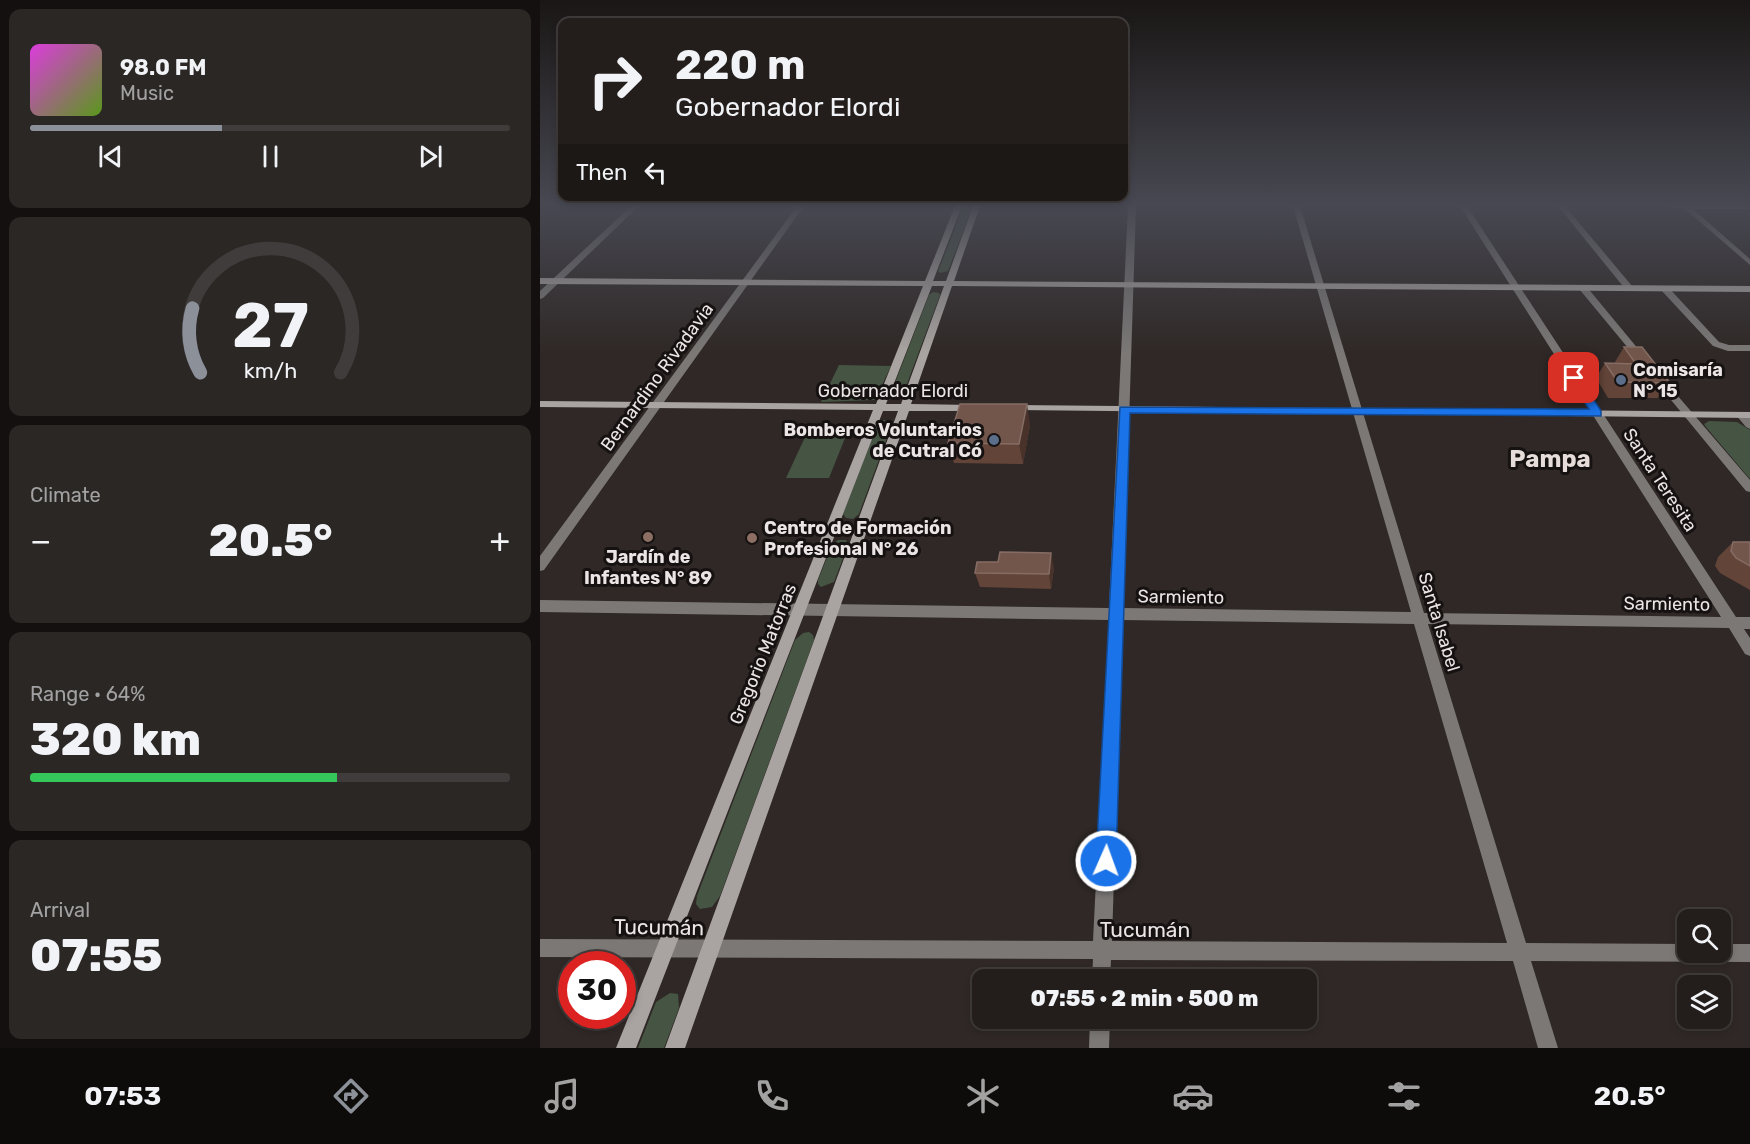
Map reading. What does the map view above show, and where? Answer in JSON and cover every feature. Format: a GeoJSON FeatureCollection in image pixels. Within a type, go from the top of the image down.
{"type":"FeatureCollection","features":[{"type":"Feature","properties":{"kind":"street"},"geometry":{"type":"LineString","coordinates":[[540,296],[584,255]]}},
{"type":"Feature","properties":{"kind":"street","name":"Bernardino Rivadavia"},"geometry":{"type":"LineString","coordinates":[[540,566],[766,255]]}},
{"type":"Feature","properties":{"kind":"street","name":"Gregorio Matorras"},"geometry":{"type":"LineString","coordinates":[[626,1048],[940,255]]}},
{"type":"Feature","properties":{"kind":"street"},"geometry":{"type":"LineString","coordinates":[[675,1048],[959,255]]}},
{"type":"Feature","properties":{"kind":"street"},"geometry":{"type":"LineString","coordinates":[[1102,969],[1130,255]]}},
{"type":"Feature","properties":{"kind":"street","name":"Santa Isabel"},"geometry":{"type":"LineString","coordinates":[[1311,255],[1548,1048]]}},
{"type":"Feature","properties":{"kind":"street","name":"Santa Teresita"},"geometry":{"type":"LineString","coordinates":[[1495,255],[1750,650]]}},
{"type":"Feature","properties":{"kind":"street"},"geometry":{"type":"LineString","coordinates":[[1602,255],[1629,288]]}},
{"type":"Feature","properties":{"kind":"street"},"geometry":{"type":"LineString","coordinates":[[540,281],[1750,289]]}},
{"type":"Feature","properties":{"kind":"street"},"geometry":{"type":"LineString","coordinates":[[1583,288],[1750,488]]}},
{"type":"Feature","properties":{"kind":"street"},"geometry":{"type":"LineString","coordinates":[[1665,289],[1716,344],[1728,348],[1750,348]]}},
{"type":"Feature","properties":{"kind":"street","name":"Gobernador Elordi"},"geometry":{"type":"LineString","coordinates":[[540,404],[985,408]]}},
{"type":"Feature","properties":{"kind":"street"},"geometry":{"type":"LineString","coordinates":[[997,408],[1745,415],[1750,425]]}},
{"type":"Feature","properties":{"kind":"street","name":"Sarmiento"},"geometry":{"type":"LineString","coordinates":[[540,606],[1750,623]]}},
{"type":"Feature","properties":{"kind":"street","name":"Tucumán"},"geometry":{"type":"LineString","coordinates":[[540,948],[1750,953]]}},
{"type":"Feature","properties":{"kind":"street"},"geometry":{"type":"LineString","coordinates":[[1099,1048],[1100,1029]]}},
{"type":"Feature","properties":{"kind":"green space"},"geometry":{"type":"Polygon","coordinates":[[[944,255],[954,255],[948,271],[940,273],[938,271],[944,255]]]}},
{"type":"Feature","properties":{"kind":"green space"},"geometry":{"type":"Polygon","coordinates":[[[933,292],[940,295],[904,392],[893,396],[891,393],[929,295],[933,292]]]}},
{"type":"Feature","properties":{"kind":"green space"},"geometry":{"type":"Polygon","coordinates":[[[839,365],[891,366],[875,400],[821,402],[839,365]]]}},
{"type":"Feature","properties":{"kind":"green space"},"geometry":{"type":"Polygon","coordinates":[[[889,420],[892,424],[859,514],[853,519],[846,518],[843,514],[878,424],[889,420]]]}},
{"type":"Feature","properties":{"kind":"green space"},"geometry":{"type":"Polygon","coordinates":[[[1709,421],[1737,422],[1750,430],[1750,479],[1706,427],[1704,424],[1709,421]]]}},
{"type":"Feature","properties":{"kind":"green space"},"geometry":{"type":"Polygon","coordinates":[[[807,433],[847,433],[829,478],[786,478],[807,433]]]}},
{"type":"Feature","properties":{"kind":"green space"},"geometry":{"type":"Polygon","coordinates":[[[838,540],[846,540],[848,545],[834,582],[821,587],[818,580],[832,545],[838,540]]]}},
{"type":"Feature","properties":{"kind":"green space"},"geometry":{"type":"Polygon","coordinates":[[[809,632],[813,635],[814,640],[720,896],[712,907],[700,909],[696,904],[697,896],[795,640],[803,633],[809,632]]]}},
{"type":"Feature","properties":{"kind":"green space"},"geometry":{"type":"Polygon","coordinates":[[[670,993],[678,994],[679,1008],[664,1048],[638,1048],[656,1002],[670,993]]]}},
{"type":"Feature","properties":{"kind":"building"},"geometry":{"type":"Polygon","coordinates":[[[1624,347],[1642,347],[1670,383],[1618,382],[1605,363],[1636,364],[1624,347]]]}},
{"type":"Feature","properties":{"kind":"building"},"geometry":{"type":"Polygon","coordinates":[[[960,404],[1027,404],[1019,444],[948,443],[960,404]]]}},
{"type":"Feature","properties":{"kind":"building"},"geometry":{"type":"Polygon","coordinates":[[[1733,542],[1750,542],[1750,566],[1736,558],[1731,551],[1733,542]]]}},
{"type":"Feature","properties":{"kind":"building"},"geometry":{"type":"Polygon","coordinates":[[[1000,552],[1051,553],[1049,574],[975,573],[977,562],[998,562],[1000,552]]]}},
{"type":"Feature","properties":{"kind":"place","name":"Comisaría N° 15"},"geometry":{"type":"Point","coordinates":[1621,380]}},
{"type":"Feature","properties":{"kind":"place","name":"Bomberos Voluntarios de Cutral Có"},"geometry":{"type":"Point","coordinates":[994,440]}},
{"type":"Feature","properties":{"kind":"place","name":"Jardín de Infantes N° 89"},"geometry":{"type":"Point","coordinates":[648,537]}},
{"type":"Feature","properties":{"kind":"place","name":"Centro de Formación Profesional N° 26"},"geometry":{"type":"Point","coordinates":[752,538]}},
{"type":"Feature","properties":{"kind":"district","name":"Pampa"},"geometry":{"type":"Point","coordinates":[1550,459]}},
{"type":"Feature","properties":{"kind":"route"},"geometry":{"type":"LineString","coordinates":[[1106,861],[1124,409],[1597,413],[1574,378]]}}]}
